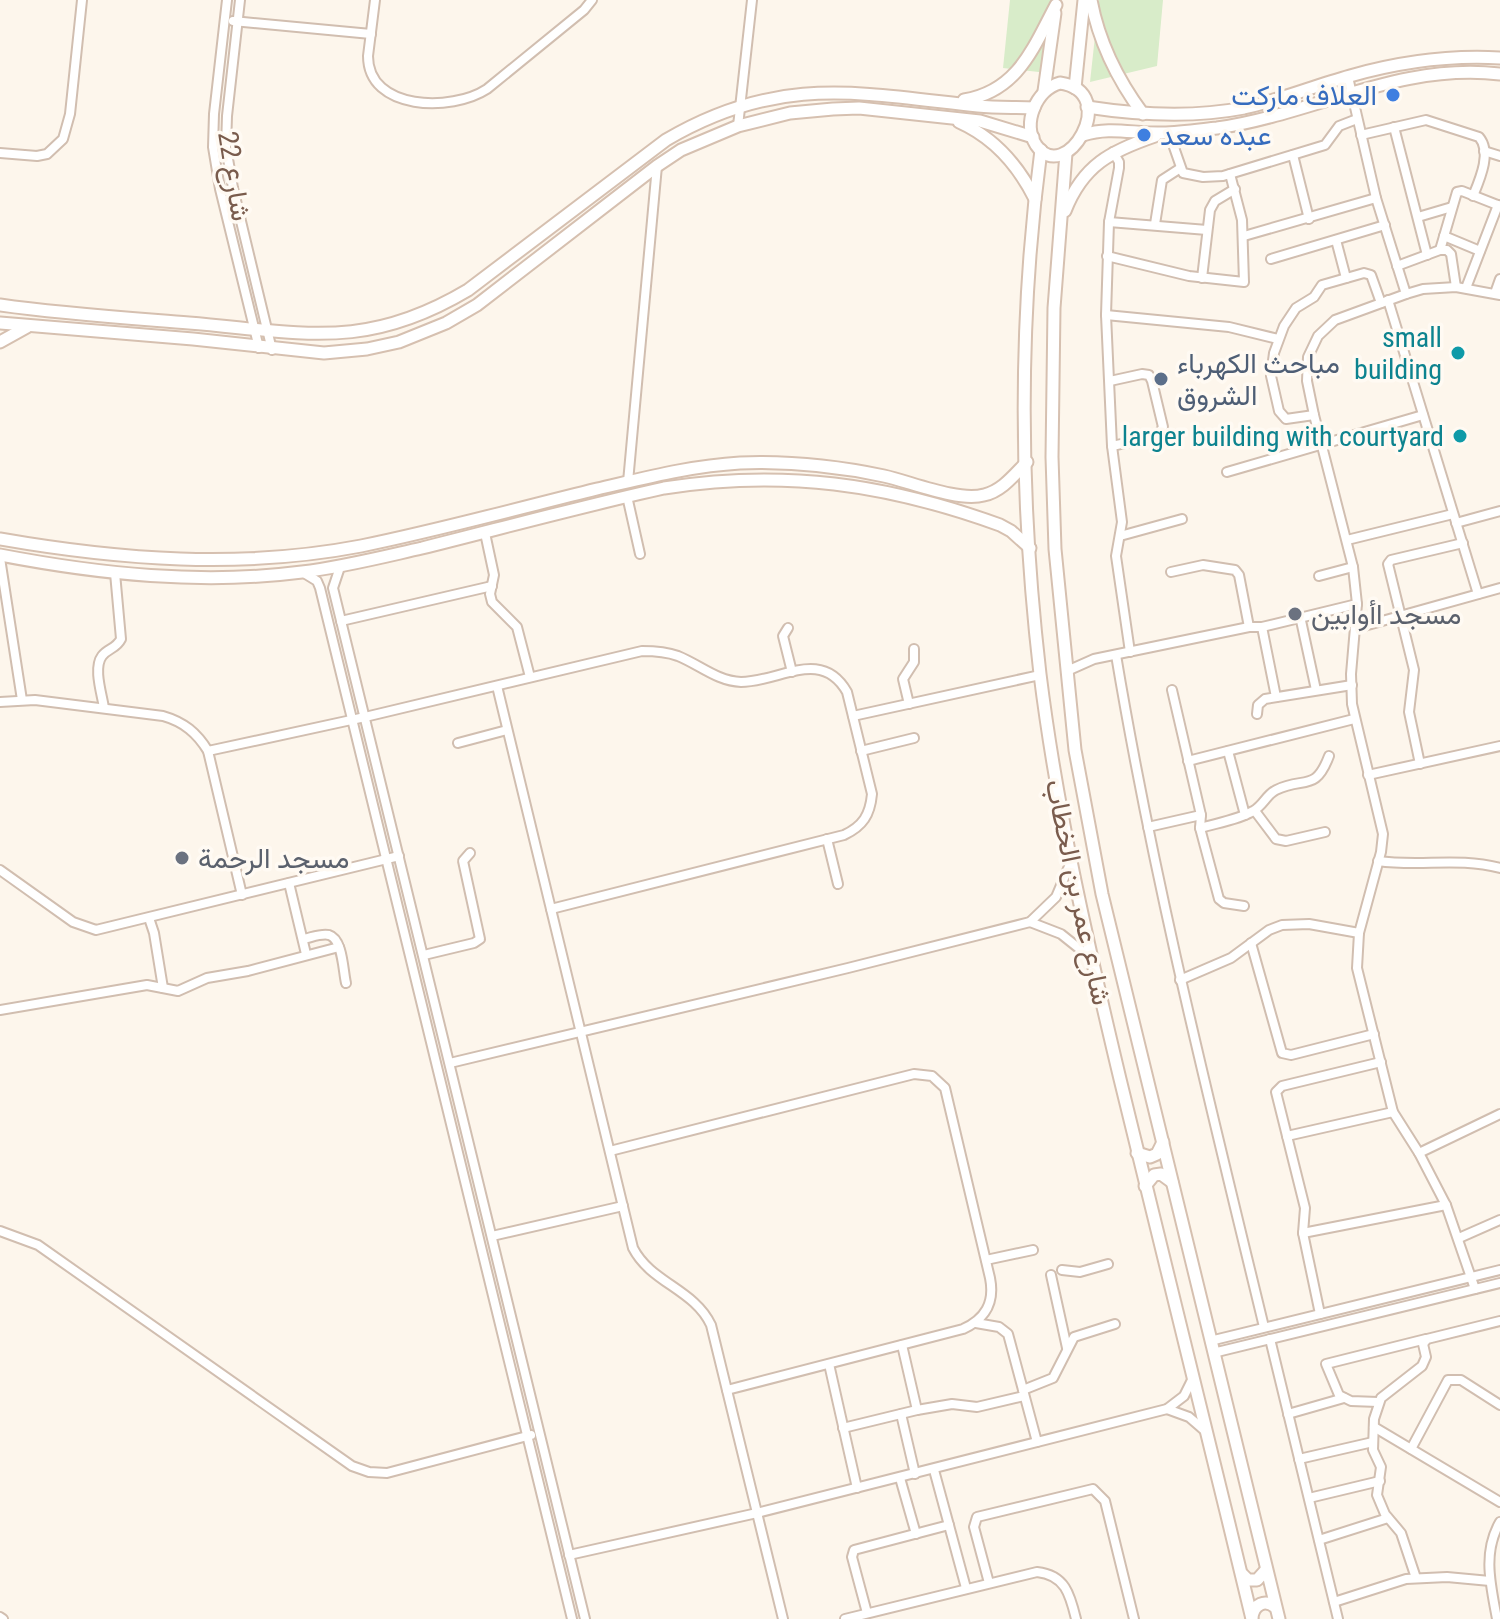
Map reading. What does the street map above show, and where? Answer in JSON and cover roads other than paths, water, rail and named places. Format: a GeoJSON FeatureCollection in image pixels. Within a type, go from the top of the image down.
{"type":"FeatureCollection","features":[{"type":"Feature","properties":{"kind":"street"},"geometry":{"type":"LineString","coordinates":[[0,153],[47,154],[63,139],[70,114],[82,0]]}},
{"type":"Feature","properties":{"kind":"street","name":"شارع 22"},"geometry":{"type":"LineString","coordinates":[[227,0],[214,114],[214,156],[259,348]]}},
{"type":"Feature","properties":{"kind":"street","name":"شارع 22"},"geometry":{"type":"LineString","coordinates":[[240,0],[226,147],[272,350]]}},
{"type":"Feature","properties":{"kind":"street"},"geometry":{"type":"LineString","coordinates":[[375,0],[368,65],[374,81],[388,94],[453,103],[487,89],[584,10],[592,0]]}},
{"type":"Feature","properties":{"kind":"street"},"geometry":{"type":"LineString","coordinates":[[738,126],[752,0]]}},
{"type":"Feature","properties":{"kind":"street"},"geometry":{"type":"LineString","coordinates":[[1075,88],[1084,0]]}},
{"type":"Feature","properties":{"kind":"street"},"geometry":{"type":"LineString","coordinates":[[1091,0],[1107,56],[1143,114]]}},
{"type":"Feature","properties":{"kind":"street"},"geometry":{"type":"LineString","coordinates":[[1044,91],[1060,83],[1075,88],[1087,107],[1083,135],[1066,153],[1051,155],[1041,150],[1031,128],[1034,108],[1044,91],[1056,2]]}},
{"type":"Feature","properties":{"kind":"street"},"geometry":{"type":"LineString","coordinates":[[938,100],[977,98],[996,91],[1012,78],[1025,61],[1056,2]]}},
{"type":"Feature","properties":{"kind":"street"},"geometry":{"type":"LineString","coordinates":[[224,20],[371,34]]}},
{"type":"Feature","properties":{"kind":"street"},"geometry":{"type":"LineString","coordinates":[[1087,107],[1143,114],[1238,109],[1348,77],[1429,59],[1500,58]]}},
{"type":"Feature","properties":{"kind":"street"},"geometry":{"type":"LineString","coordinates":[[1083,135],[1108,129],[1165,133],[1245,123],[1430,73],[1467,71],[1500,74]]}},
{"type":"Feature","properties":{"kind":"street"},"geometry":{"type":"LineString","coordinates":[[1348,77],[1376,198],[1406,294]]}},
{"type":"Feature","properties":{"kind":"street"},"geometry":{"type":"LineString","coordinates":[[0,305],[311,335],[391,326],[440,307],[520,253],[666,140],[692,125],[740,105],[812,93],[858,92],[979,106],[1034,108]]}},
{"type":"Feature","properties":{"kind":"street"},"geometry":{"type":"LineString","coordinates":[[812,93],[813,111]]}},
{"type":"Feature","properties":{"kind":"street"},"geometry":{"type":"LineString","coordinates":[[0,323],[193,339],[272,350],[324,353],[367,349],[399,342],[446,323],[477,305],[657,166],[681,150],[738,126],[790,113],[859,108],[980,121],[1033,137]]}},
{"type":"Feature","properties":{"kind":"street"},"geometry":{"type":"LineString","coordinates":[[952,119],[970,127],[1002,150],[1015,165],[1035,199]]}},
{"type":"Feature","properties":{"kind":"street"},"geometry":{"type":"LineString","coordinates":[[1165,133],[1183,173],[1196,176],[1230,174],[1325,145],[1339,126],[1357,119]]}},
{"type":"Feature","properties":{"kind":"street"},"geometry":{"type":"LineString","coordinates":[[1361,135],[1423,120],[1436,121],[1479,137],[1484,151],[1482,171],[1473,196]]}},
{"type":"Feature","properties":{"kind":"street"},"geometry":{"type":"LineString","coordinates":[[1394,127],[1427,255]]}},
{"type":"Feature","properties":{"kind":"street"},"geometry":{"type":"LineString","coordinates":[[1062,219],[1070,199],[1084,178],[1113,152],[1165,133]]}},
{"type":"Feature","properties":{"kind":"street","name":"شارع عمر بن الخطاب"},"geometry":{"type":"LineString","coordinates":[[1041,150],[1028,304],[1027,462],[1040,675],[1070,864],[1137,1153],[1252,1618]]}},
{"type":"Feature","properties":{"kind":"street"},"geometry":{"type":"LineString","coordinates":[[1484,151],[1500,156]]}},
{"type":"Feature","properties":{"kind":"street"},"geometry":{"type":"LineString","coordinates":[[1113,152],[1119,168],[1109,222],[1106,315],[1112,446],[1122,522],[1116,556],[1130,652]]}},
{"type":"Feature","properties":{"kind":"street","name":"شارع عمر بن الخطاب"},"geometry":{"type":"LineString","coordinates":[[1066,153],[1053,347],[1052,457],[1055,549],[1070,708],[1082,793],[1102,894],[1277,1613]]}},
{"type":"Feature","properties":{"kind":"street"},"geometry":{"type":"LineString","coordinates":[[1293,155],[1309,219]]}},
{"type":"Feature","properties":{"kind":"street"},"geometry":{"type":"LineString","coordinates":[[628,482],[657,166]]}},
{"type":"Feature","properties":{"kind":"street"},"geometry":{"type":"LineString","coordinates":[[1155,224],[1162,180],[1179,169]]}},
{"type":"Feature","properties":{"kind":"street"},"geometry":{"type":"LineString","coordinates":[[1107,256],[1202,278],[1244,282],[1244,236],[1230,174]]}},
{"type":"Feature","properties":{"kind":"street"},"geometry":{"type":"LineString","coordinates":[[1202,278],[1212,205],[1219,197],[1235,189]]}},
{"type":"Feature","properties":{"kind":"street"},"geometry":{"type":"LineString","coordinates":[[1440,250],[1458,191],[1499,206],[1461,287]]}},
{"type":"Feature","properties":{"kind":"street"},"geometry":{"type":"LineString","coordinates":[[1244,236],[1376,198]]}},
{"type":"Feature","properties":{"kind":"street"},"geometry":{"type":"LineString","coordinates":[[1418,217],[1452,207]]}},
{"type":"Feature","properties":{"kind":"street"},"geometry":{"type":"LineString","coordinates":[[1109,222],[1207,230]]}},
{"type":"Feature","properties":{"kind":"street"},"geometry":{"type":"LineString","coordinates":[[1271,259],[1385,225]]}},
{"type":"Feature","properties":{"kind":"street"},"geometry":{"type":"LineString","coordinates":[[1444,236],[1480,251]]}},
{"type":"Feature","properties":{"kind":"street"},"geometry":{"type":"LineString","coordinates":[[1336,240],[1346,278]]}},
{"type":"Feature","properties":{"kind":"street"},"geometry":{"type":"LineString","coordinates":[[1397,266],[1447,250],[1461,287]]}},
{"type":"Feature","properties":{"kind":"street"},"geometry":{"type":"LineString","coordinates":[[1314,415],[1291,420],[1281,416],[1274,398],[1271,376],[1278,339],[1296,308],[1314,297],[1322,285],[1369,274],[1384,301],[1423,415],[1478,594]]}},
{"type":"Feature","properties":{"kind":"street"},"geometry":{"type":"LineString","coordinates":[[1475,1289],[1446,1205],[1393,1112],[1357,968],[1359,933],[1383,834],[1354,719],[1352,685],[1357,604],[1353,567],[1314,415],[1307,369],[1308,357],[1318,336],[1335,320],[1406,294],[1441,287],[1461,287],[1498,294],[1500,279]]}},
{"type":"Feature","properties":{"kind":"street"},"geometry":{"type":"LineString","coordinates":[[1106,315],[1229,327],[1278,339]]}},
{"type":"Feature","properties":{"kind":"street"},"geometry":{"type":"LineString","coordinates":[[0,342],[30,326]]}},
{"type":"Feature","properties":{"kind":"street"},"geometry":{"type":"LineString","coordinates":[[1110,381],[1149,375],[1163,427],[1158,436],[1112,446]]}},
{"type":"Feature","properties":{"kind":"street"},"geometry":{"type":"LineString","coordinates":[[1227,472],[1423,415]]}},
{"type":"Feature","properties":{"kind":"street"},"geometry":{"type":"LineString","coordinates":[[0,539],[100,555],[184,560],[280,557],[337,550],[682,469],[741,463],[812,463],[886,476],[971,497],[994,491],[1007,483],[1027,462]]}},
{"type":"Feature","properties":{"kind":"street"},"geometry":{"type":"LineString","coordinates":[[741,463],[743,479]]}},
{"type":"Feature","properties":{"kind":"street"},"geometry":{"type":"LineString","coordinates":[[22,700],[0,556],[115,573],[183,577],[304,572],[340,567],[443,543],[627,496],[688,484],[743,479],[801,480],[897,494],[1000,525],[1030,548]]}},
{"type":"Feature","properties":{"kind":"street"},"geometry":{"type":"LineString","coordinates":[[627,496],[640,554]]}},
{"type":"Feature","properties":{"kind":"street"},"geometry":{"type":"LineString","coordinates":[[1347,540],[1500,511]]}},
{"type":"Feature","properties":{"kind":"street"},"geometry":{"type":"LineString","coordinates":[[1120,536],[1182,519]]}},
{"type":"Feature","properties":{"kind":"street"},"geometry":{"type":"LineString","coordinates":[[439,527],[443,543]]}},
{"type":"Feature","properties":{"kind":"street"},"geometry":{"type":"LineString","coordinates":[[485,533],[494,575],[492,602],[517,627],[530,677]]}},
{"type":"Feature","properties":{"kind":"street"},"geometry":{"type":"LineString","coordinates":[[1420,764],[1409,712],[1414,670],[1388,565],[1390,561],[1463,543]]}},
{"type":"Feature","properties":{"kind":"street"},"geometry":{"type":"LineString","coordinates":[[183,577],[188,567],[184,560]]}},
{"type":"Feature","properties":{"kind":"street"},"geometry":{"type":"LineString","coordinates":[[209,577],[205,575],[204,566],[210,560]]}},
{"type":"Feature","properties":{"kind":"street"},"geometry":{"type":"LineString","coordinates":[[1171,572],[1203,565],[1238,572],[1249,627]]}},
{"type":"Feature","properties":{"kind":"street"},"geometry":{"type":"LineString","coordinates":[[340,567],[333,588],[585,1619]]}},
{"type":"Feature","properties":{"kind":"street"},"geometry":{"type":"LineString","coordinates":[[1319,576],[1353,567]]}},
{"type":"Feature","properties":{"kind":"street"},"geometry":{"type":"LineString","coordinates":[[304,572],[317,581],[320,588],[572,1619]]}},
{"type":"Feature","properties":{"kind":"street"},"geometry":{"type":"LineString","coordinates":[[104,708],[98,665],[121,639],[115,573]]}},
{"type":"Feature","properties":{"kind":"street"},"geometry":{"type":"LineString","coordinates":[[341,621],[492,586]]}},
{"type":"Feature","properties":{"kind":"street"},"geometry":{"type":"LineString","coordinates":[[1357,628],[1500,588]]}},
{"type":"Feature","properties":{"kind":"street"},"geometry":{"type":"LineString","coordinates":[[1067,671],[1094,659],[1249,627],[1262,627],[1357,604]]}},
{"type":"Feature","properties":{"kind":"street"},"geometry":{"type":"LineString","coordinates":[[1300,616],[1316,690]]}},
{"type":"Feature","properties":{"kind":"street"},"geometry":{"type":"LineString","coordinates":[[1262,627],[1276,697]]}},
{"type":"Feature","properties":{"kind":"street"},"geometry":{"type":"LineString","coordinates":[[788,628],[783,636],[792,672]]}},
{"type":"Feature","properties":{"kind":"street"},"geometry":{"type":"LineString","coordinates":[[909,704],[903,679],[914,662],[914,649]]}},
{"type":"Feature","properties":{"kind":"street"},"geometry":{"type":"LineString","coordinates":[[208,751],[642,651],[679,657],[712,675],[731,681],[752,681],[812,668],[833,675],[847,692],[872,794],[871,808],[856,829],[551,909]]}},
{"type":"Feature","properties":{"kind":"street"},"geometry":{"type":"LineString","coordinates":[[1116,655],[1180,980],[1264,1327]]}},
{"type":"Feature","properties":{"kind":"street"},"geometry":{"type":"LineString","coordinates":[[853,716],[1040,675]]}},
{"type":"Feature","properties":{"kind":"street"},"geometry":{"type":"LineString","coordinates":[[1257,714],[1261,702],[1276,697],[1352,685]]}},
{"type":"Feature","properties":{"kind":"street"},"geometry":{"type":"LineString","coordinates":[[497,686],[633,1248],[638,1258],[654,1273],[690,1296],[706,1314],[783,1619]]}},
{"type":"Feature","properties":{"kind":"street"},"geometry":{"type":"LineString","coordinates":[[1172,690],[1201,815],[1200,828],[1219,899],[1224,903],[1244,906]]}},
{"type":"Feature","properties":{"kind":"street"},"geometry":{"type":"LineString","coordinates":[[0,702],[22,700],[104,708],[175,719],[194,732],[208,751],[242,895]]}},
{"type":"Feature","properties":{"kind":"street"},"geometry":{"type":"LineString","coordinates":[[1046,713],[1061,715],[1070,708]]}},
{"type":"Feature","properties":{"kind":"street"},"geometry":{"type":"LineString","coordinates":[[1188,761],[1354,719]]}},
{"type":"Feature","properties":{"kind":"street"},"geometry":{"type":"LineString","coordinates":[[1049,734],[1059,729],[1073,729]]}},
{"type":"Feature","properties":{"kind":"street"},"geometry":{"type":"LineString","coordinates":[[458,743],[507,730]]}},
{"type":"Feature","properties":{"kind":"street"},"geometry":{"type":"LineString","coordinates":[[861,751],[914,738]]}},
{"type":"Feature","properties":{"kind":"street"},"geometry":{"type":"LineString","coordinates":[[1368,775],[1500,746]]}},
{"type":"Feature","properties":{"kind":"street"},"geometry":{"type":"LineString","coordinates":[[1228,751],[1245,815]]}},
{"type":"Feature","properties":{"kind":"street"},"geometry":{"type":"LineString","coordinates":[[1200,828],[1255,811],[1275,791],[1315,780],[1322,774],[1329,756]]}},
{"type":"Feature","properties":{"kind":"street"},"geometry":{"type":"LineString","coordinates":[[1255,811],[1272,835],[1281,840],[1325,832]]}},
{"type":"Feature","properties":{"kind":"street"},"geometry":{"type":"LineString","coordinates":[[1148,827],[1201,815]]}},
{"type":"Feature","properties":{"kind":"street"},"geometry":{"type":"LineString","coordinates":[[827,839],[838,884]]}},
{"type":"Feature","properties":{"kind":"street"},"geometry":{"type":"LineString","coordinates":[[424,955],[480,939],[463,861],[470,853]]}},
{"type":"Feature","properties":{"kind":"street"},"geometry":{"type":"LineString","coordinates":[[0,870],[84,928],[109,928],[399,856]]}},
{"type":"Feature","properties":{"kind":"street"},"geometry":{"type":"LineString","coordinates":[[1378,861],[1414,864],[1461,861],[1500,868]]}},
{"type":"Feature","properties":{"kind":"street"},"geometry":{"type":"LineString","coordinates":[[450,1063],[1030,922],[1056,897],[1070,864]]}},
{"type":"Feature","properties":{"kind":"street"},"geometry":{"type":"LineString","coordinates":[[289,883],[306,954]]}},
{"type":"Feature","properties":{"kind":"street"},"geometry":{"type":"LineString","coordinates":[[149,918],[163,988]]}},
{"type":"Feature","properties":{"kind":"street"},"geometry":{"type":"LineString","coordinates":[[1030,922],[1061,934],[1092,959]]}},
{"type":"Feature","properties":{"kind":"street"},"geometry":{"type":"LineString","coordinates":[[1180,980],[1231,958],[1269,930],[1296,923],[1359,933]]}},
{"type":"Feature","properties":{"kind":"street"},"geometry":{"type":"LineString","coordinates":[[303,939],[329,935],[339,947],[346,983]]}},
{"type":"Feature","properties":{"kind":"street"},"geometry":{"type":"LineString","coordinates":[[1251,943],[1280,1050],[1285,1055],[1374,1034]]}},
{"type":"Feature","properties":{"kind":"street"},"geometry":{"type":"LineString","coordinates":[[0,1010],[147,985],[178,991],[207,978],[248,971],[339,947]]}},
{"type":"Feature","properties":{"kind":"street"},"geometry":{"type":"LineString","coordinates":[[1320,1314],[1303,1233],[1305,1208],[1277,1095],[1280,1087],[1381,1062]]}},
{"type":"Feature","properties":{"kind":"street"},"geometry":{"type":"LineString","coordinates":[[610,1151],[923,1073],[932,1076],[945,1088],[992,1291],[985,1314],[963,1329],[727,1390]]}},
{"type":"Feature","properties":{"kind":"street"},"geometry":{"type":"LineString","coordinates":[[1287,1136],[1393,1112]]}},
{"type":"Feature","properties":{"kind":"street"},"geometry":{"type":"LineString","coordinates":[[1419,1153],[1500,1114]]}},
{"type":"Feature","properties":{"kind":"street"},"geometry":{"type":"LineString","coordinates":[[1137,1153],[1150,1157],[1157,1154],[1163,1142]]}},
{"type":"Feature","properties":{"kind":"street"},"geometry":{"type":"LineString","coordinates":[[1145,1186],[1154,1175],[1168,1177],[1173,1182]]}},
{"type":"Feature","properties":{"kind":"street"},"geometry":{"type":"LineString","coordinates":[[1303,1233],[1446,1205]]}},
{"type":"Feature","properties":{"kind":"street"},"geometry":{"type":"LineString","coordinates":[[492,1236],[623,1206]]}},
{"type":"Feature","properties":{"kind":"street"},"geometry":{"type":"LineString","coordinates":[[1459,1238],[1500,1220]]}},
{"type":"Feature","properties":{"kind":"street"},"geometry":{"type":"LineString","coordinates":[[0,1231],[38,1245],[352,1466],[369,1472],[387,1473],[540,1433]]}},
{"type":"Feature","properties":{"kind":"street"},"geometry":{"type":"LineString","coordinates":[[986,1260],[1033,1250]]}},
{"type":"Feature","properties":{"kind":"street"},"geometry":{"type":"LineString","coordinates":[[1062,1270],[1080,1272],[1108,1264]]}},
{"type":"Feature","properties":{"kind":"street"},"geometry":{"type":"LineString","coordinates":[[1212,1347],[1264,1327],[1500,1270]]}},
{"type":"Feature","properties":{"kind":"street"},"geometry":{"type":"LineString","coordinates":[[1051,1275],[1067,1348]]}},
{"type":"Feature","properties":{"kind":"street"},"geometry":{"type":"LineString","coordinates":[[1212,1347],[1270,1339],[1500,1283]]}},
{"type":"Feature","properties":{"kind":"street"},"geometry":{"type":"LineString","coordinates":[[1344,1398],[1336,1391],[1326,1364],[1500,1321]]}},
{"type":"Feature","properties":{"kind":"street"},"geometry":{"type":"LineString","coordinates":[[976,1323],[999,1327],[1008,1334],[1037,1442]]}},
{"type":"Feature","properties":{"kind":"street"},"geometry":{"type":"LineString","coordinates":[[843,1428],[952,1404],[977,1407],[1024,1393],[1053,1378],[1067,1348],[1079,1333],[1115,1324]]}},
{"type":"Feature","properties":{"kind":"street"},"geometry":{"type":"LineString","coordinates":[[1270,1339],[1338,1619]]}},
{"type":"Feature","properties":{"kind":"street"},"geometry":{"type":"LineString","coordinates":[[1416,1578],[1401,1533],[1388,1518],[1377,1495],[1381,1467],[1373,1450],[1373,1442],[1378,1402],[1422,1366],[1426,1357],[1423,1344],[1427,1339]]}},
{"type":"Feature","properties":{"kind":"street"},"geometry":{"type":"LineString","coordinates":[[902,1345],[917,1410]]}},
{"type":"Feature","properties":{"kind":"street"},"geometry":{"type":"LineString","coordinates":[[829,1364],[857,1488]]}},
{"type":"Feature","properties":{"kind":"street"},"geometry":{"type":"LineString","coordinates":[[569,1555],[934,1470],[1167,1409],[1184,1396],[1193,1377]]}},
{"type":"Feature","properties":{"kind":"street"},"geometry":{"type":"LineString","coordinates":[[1411,1449],[1448,1380],[1458,1379],[1500,1405]]}},
{"type":"Feature","properties":{"kind":"street"},"geometry":{"type":"LineString","coordinates":[[1288,1414],[1344,1398],[1378,1402]]}},
{"type":"Feature","properties":{"kind":"street"},"geometry":{"type":"LineString","coordinates":[[1167,1409],[1189,1417],[1207,1432]]}},
{"type":"Feature","properties":{"kind":"street"},"geometry":{"type":"LineString","coordinates":[[901,1414],[915,1474]]}},
{"type":"Feature","properties":{"kind":"street"},"geometry":{"type":"LineString","coordinates":[[1374,1427],[1500,1502]]}},
{"type":"Feature","properties":{"kind":"street"},"geometry":{"type":"LineString","coordinates":[[1299,1459],[1373,1442]]}},
{"type":"Feature","properties":{"kind":"street"},"geometry":{"type":"LineString","coordinates":[[934,1470],[966,1588]]}},
{"type":"Feature","properties":{"kind":"street"},"geometry":{"type":"LineString","coordinates":[[900,1478],[916,1534]]}},
{"type":"Feature","properties":{"kind":"street"},"geometry":{"type":"LineString","coordinates":[[1309,1498],[1381,1480]]}},
{"type":"Feature","properties":{"kind":"street"},"geometry":{"type":"LineString","coordinates":[[989,1583],[974,1527],[977,1517],[1093,1489],[1105,1501],[1134,1619]]}},
{"type":"Feature","properties":{"kind":"street"},"geometry":{"type":"LineString","coordinates":[[1319,1540],[1388,1518]]}},
{"type":"Feature","properties":{"kind":"street"},"geometry":{"type":"LineString","coordinates":[[1497,1619],[1490,1581],[1490,1546],[1500,1522]]}},
{"type":"Feature","properties":{"kind":"street"},"geometry":{"type":"LineString","coordinates":[[867,1613],[852,1557],[854,1550],[949,1525]]}},
{"type":"Feature","properties":{"kind":"street"},"geometry":{"type":"LineString","coordinates":[[1242,1574],[1248,1580],[1257,1580],[1266,1570]]}},
{"type":"Feature","properties":{"kind":"street"},"geometry":{"type":"LineString","coordinates":[[847,1619],[1037,1572],[1048,1573],[1065,1585],[1076,1619]]}},
{"type":"Feature","properties":{"kind":"street"},"geometry":{"type":"LineString","coordinates":[[1334,1602],[1416,1578],[1490,1581]]}},
{"type":"Feature","properties":{"kind":"street"},"geometry":{"type":"LineString","coordinates":[[1252,1618],[1254,1609],[1260,1603],[1268,1603],[1277,1613]]}},
{"type":"Feature","properties":{"kind":"place","name":"العلاف ماركت"},"geometry":{"type":"Point","coordinates":[1393,95]}},
{"type":"Feature","properties":{"kind":"place","name":"عبده سعد"},"geometry":{"type":"Point","coordinates":[1144,135]}},
{"type":"Feature","properties":{"kind":"place","name":"small building"},"geometry":{"type":"Point","coordinates":[1458,353]}},
{"type":"Feature","properties":{"kind":"place","name":"مباحث الكهرباء الشروق"},"geometry":{"type":"Point","coordinates":[1161,379]}},
{"type":"Feature","properties":{"kind":"place","name":"larger building with courtyard"},"geometry":{"type":"Point","coordinates":[1460,436]}},
{"type":"Feature","properties":{"kind":"place","name":"مسجد اأوابين"},"geometry":{"type":"Point","coordinates":[1295,614]}},
{"type":"Feature","properties":{"kind":"place","name":"مسجد الرحمة"},"geometry":{"type":"Point","coordinates":[182,858]}}]}
